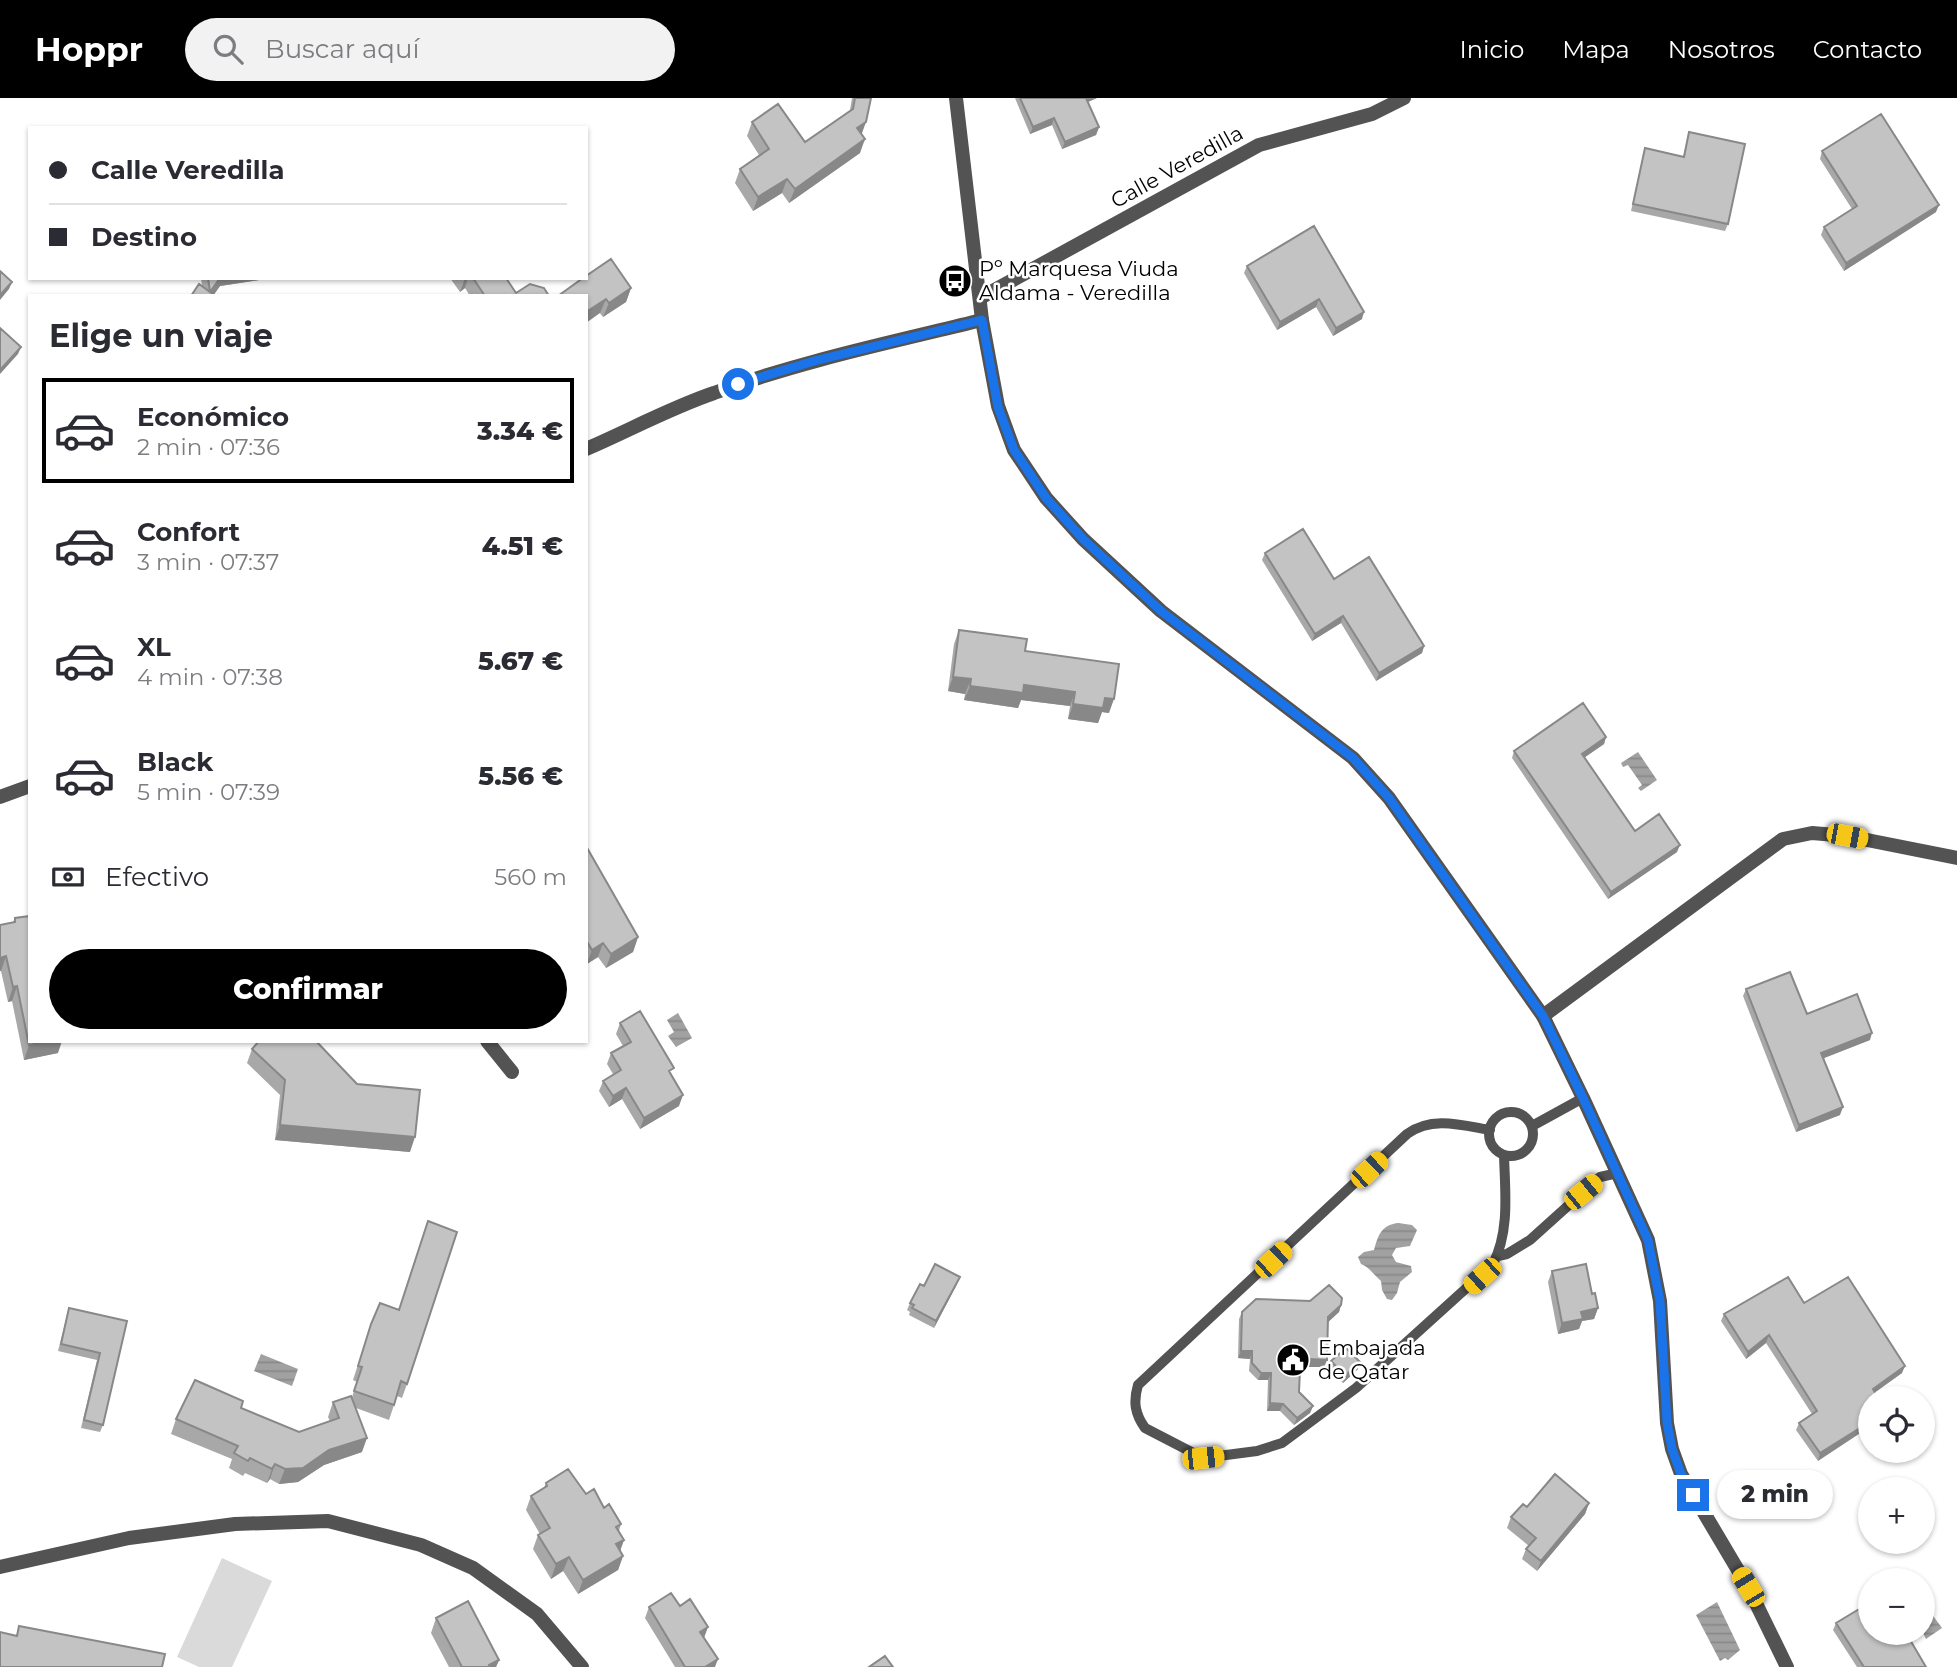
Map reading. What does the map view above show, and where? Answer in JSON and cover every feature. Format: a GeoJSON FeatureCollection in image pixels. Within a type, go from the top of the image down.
{"type":"FeatureCollection","features":[{"type":"Feature","properties":{"kind":"street"},"geometry":{"type":"LineString","coordinates":[[956,98],[982,320],[998,407],[1014,450],[1046,498],[1083,539],[1161,611],[1353,758],[1389,798],[1543,1016],[1648,1240],[1660,1301],[1667,1423],[1681,1474],[1748,1587],[1787,1667]]}},
{"type":"Feature","properties":{"kind":"street","name":"Calle Veredilla"},"geometry":{"type":"LineString","coordinates":[[980,298],[1259,145],[1372,114],[1404,98]]}},
{"type":"Feature","properties":{"kind":"street"},"geometry":{"type":"LineString","coordinates":[[588,448],[710,394],[762,377],[814,361],[982,320]]}},
{"type":"Feature","properties":{"kind":"street"},"geometry":{"type":"LineString","coordinates":[[0,797],[28,787]]}},
{"type":"Feature","properties":{"kind":"street"},"geometry":{"type":"LineString","coordinates":[[1543,1016],[1783,839],[1812,833],[1847,836],[1957,858]]}},
{"type":"Feature","properties":{"kind":"street"},"geometry":{"type":"LineString","coordinates":[[489,1043],[512,1072]]}},
{"type":"Feature","properties":{"kind":"street"},"geometry":{"type":"LineString","coordinates":[[0,1567],[129,1538],[235,1524],[328,1521],[421,1545],[473,1568],[537,1614],[582,1667]]}},
{"type":"Feature","properties":{"kind":"lane"},"geometry":{"type":"LineString","coordinates":[[1532,1126],[1583,1098]]}},
{"type":"Feature","properties":{"kind":"lane"},"geometry":{"type":"LineString","coordinates":[[1509,1112],[1518,1114],[1532,1126],[1533,1134],[1528,1149],[1521,1154],[1504,1155],[1492,1145],[1490,1130],[1500,1115],[1509,1112]]}},
{"type":"Feature","properties":{"kind":"lane"},"geometry":{"type":"LineString","coordinates":[[1490,1130],[1440,1122],[1417,1127],[1407,1134],[1138,1385],[1136,1411],[1145,1427],[1203,1458],[1256,1451],[1282,1443],[1356,1388],[1493,1264],[1506,1213],[1504,1155]]}},
{"type":"Feature","properties":{"kind":"lane"},"geometry":{"type":"LineString","coordinates":[[1497,1255],[1507,1254],[1530,1240],[1600,1177],[1618,1173]]}},
{"type":"Feature","properties":{"kind":"shaded area"},"geometry":{"type":"Polygon","coordinates":[[[1638,752],[1657,780],[1641,791],[1638,788],[1642,785],[1628,765],[1623,767],[1621,763],[1638,752]]]}},
{"type":"Feature","properties":{"kind":"shaded area"},"geometry":{"type":"Polygon","coordinates":[[[678,1013],[692,1038],[676,1047],[668,1036],[674,1032],[667,1020],[678,1013]]]}},
{"type":"Feature","properties":{"kind":"shaded area"},"geometry":{"type":"Polygon","coordinates":[[[1398,1223],[1412,1225],[1417,1230],[1410,1246],[1396,1248],[1392,1255],[1396,1262],[1411,1266],[1412,1272],[1400,1282],[1392,1300],[1387,1299],[1381,1281],[1361,1264],[1358,1257],[1364,1252],[1374,1250],[1384,1229],[1398,1223]]]}},
{"type":"Feature","properties":{"kind":"shaded area"},"geometry":{"type":"Polygon","coordinates":[[[261,1354],[298,1369],[292,1386],[254,1371],[261,1354]]]}},
{"type":"Feature","properties":{"kind":"shaded area"},"geometry":{"type":"Polygon","coordinates":[[[222,1558],[272,1581],[232,1667],[199,1667],[177,1657],[222,1558]]]}},
{"type":"Feature","properties":{"kind":"shaded area"},"geometry":{"type":"Polygon","coordinates":[[[1717,1602],[1740,1650],[1728,1660],[1725,1658],[1720,1661],[1696,1615],[1717,1602]]]}},
{"type":"Feature","properties":{"kind":"shaded area"},"geometry":{"type":"Polygon","coordinates":[[[1935,1618],[1942,1628],[1935,1633],[1935,1618]]]}},
{"type":"Feature","properties":{"kind":"building"},"geometry":{"type":"Polygon","coordinates":[[[855,98],[871,98],[866,122],[857,128],[865,139],[795,189],[787,179],[758,197],[740,169],[769,149],[752,122],[778,104],[805,142],[853,109],[855,98]]]}},
{"type":"Feature","properties":{"kind":"building"},"geometry":{"type":"Polygon","coordinates":[[[1020,98],[1086,98],[1099,127],[1065,142],[1054,118],[1033,127],[1020,98]]]}},
{"type":"Feature","properties":{"kind":"building"},"geometry":{"type":"Polygon","coordinates":[[[1881,114],[1939,205],[1846,263],[1824,227],[1857,206],[1822,151],[1881,114]]]}},
{"type":"Feature","properties":{"kind":"building"},"geometry":{"type":"Polygon","coordinates":[[[1689,132],[1745,144],[1728,224],[1633,204],[1645,148],[1684,157],[1689,132]]]}},
{"type":"Feature","properties":{"kind":"building"},"geometry":{"type":"Polygon","coordinates":[[[1314,226],[1364,312],[1336,328],[1319,299],[1280,322],[1247,266],[1314,226]]]}},
{"type":"Feature","properties":{"kind":"building"},"geometry":{"type":"Polygon","coordinates":[[[611,259],[631,288],[609,303],[606,299],[588,311],[588,294],[561,294],[580,280],[588,280],[588,275],[611,259]]]}},
{"type":"Feature","properties":{"kind":"building"},"geometry":{"type":"Polygon","coordinates":[[[0,271],[12,282],[0,295],[0,271]]]}},
{"type":"Feature","properties":{"kind":"building"},"geometry":{"type":"Polygon","coordinates":[[[208,280],[219,280],[210,292],[208,280]]]}},
{"type":"Feature","properties":{"kind":"building"},"geometry":{"type":"Polygon","coordinates":[[[474,280],[507,280],[516,293],[530,284],[544,288],[548,294],[484,294],[474,280]]]}},
{"type":"Feature","properties":{"kind":"building"},"geometry":{"type":"Polygon","coordinates":[[[199,284],[213,294],[192,294],[199,284]]]}},
{"type":"Feature","properties":{"kind":"building"},"geometry":{"type":"Polygon","coordinates":[[[0,328],[21,347],[0,370],[0,328]]]}},
{"type":"Feature","properties":{"kind":"building"},"geometry":{"type":"Polygon","coordinates":[[[1303,529],[1334,579],[1369,557],[1424,646],[1379,673],[1343,616],[1315,634],[1265,553],[1303,529]]]}},
{"type":"Feature","properties":{"kind":"building"},"geometry":{"type":"Polygon","coordinates":[[[959,630],[1027,639],[1025,651],[1119,664],[1114,699],[1105,698],[1103,708],[1073,704],[1075,692],[1024,685],[1023,693],[970,686],[971,679],[953,677],[959,630]]]}},
{"type":"Feature","properties":{"kind":"building"},"geometry":{"type":"Polygon","coordinates":[[[1583,703],[1606,737],[1582,754],[1635,831],[1659,814],[1680,845],[1611,892],[1514,751],[1583,703]]]}},
{"type":"Feature","properties":{"kind":"building"},"geometry":{"type":"Polygon","coordinates":[[[588,850],[638,937],[611,954],[603,943],[592,950],[588,943],[588,850]]]}},
{"type":"Feature","properties":{"kind":"building"},"geometry":{"type":"Polygon","coordinates":[[[28,916],[28,1040],[17,986],[13,987],[6,956],[0,958],[0,925],[15,922],[15,918],[28,916]]]}},
{"type":"Feature","properties":{"kind":"building"},"geometry":{"type":"Polygon","coordinates":[[[1790,972],[1807,1014],[1857,994],[1872,1033],[1821,1053],[1843,1107],[1799,1125],[1746,989],[1790,972]]]}},
{"type":"Feature","properties":{"kind":"building"},"geometry":{"type":"Polygon","coordinates":[[[640,1011],[674,1068],[669,1071],[683,1095],[644,1118],[626,1088],[613,1096],[603,1081],[621,1070],[611,1053],[631,1042],[620,1023],[640,1011]]]}},
{"type":"Feature","properties":{"kind":"building"},"geometry":{"type":"Polygon","coordinates":[[[257,1043],[318,1043],[357,1084],[420,1090],[415,1137],[280,1125],[285,1080],[252,1049],[257,1043]]]}},
{"type":"Feature","properties":{"kind":"building"},"geometry":{"type":"Polygon","coordinates":[[[428,1221],[457,1232],[407,1384],[401,1381],[394,1405],[354,1391],[362,1367],[358,1366],[380,1303],[399,1310],[428,1221]]]}},
{"type":"Feature","properties":{"kind":"building"},"geometry":{"type":"Polygon","coordinates":[[[935,1264],[960,1277],[936,1321],[912,1308],[914,1305],[910,1303],[920,1284],[924,1286],[935,1264]]]}},
{"type":"Feature","properties":{"kind":"building"},"geometry":{"type":"Polygon","coordinates":[[[1586,1264],[1592,1294],[1595,1293],[1598,1308],[1581,1312],[1583,1319],[1562,1323],[1552,1271],[1586,1264]]]}},
{"type":"Feature","properties":{"kind":"building"},"geometry":{"type":"Polygon","coordinates":[[[1788,1277],[1804,1303],[1848,1277],[1905,1366],[1877,1386],[1858,1386],[1858,1429],[1820,1453],[1799,1423],[1817,1411],[1769,1335],[1748,1352],[1724,1314],[1788,1277]]]}},
{"type":"Feature","properties":{"kind":"building","name":"Embajada de Qatar"},"geometry":{"type":"Polygon","coordinates":[[[1329,1285],[1342,1298],[1341,1305],[1328,1317],[1327,1360],[1310,1359],[1300,1369],[1299,1392],[1313,1406],[1297,1418],[1283,1404],[1270,1403],[1271,1373],[1261,1373],[1252,1363],[1252,1351],[1241,1351],[1242,1312],[1256,1299],[1310,1301],[1329,1285]]]}},
{"type":"Feature","properties":{"kind":"building"},"geometry":{"type":"Polygon","coordinates":[[[69,1308],[127,1321],[103,1425],[84,1420],[100,1353],[61,1344],[69,1308]]]}},
{"type":"Feature","properties":{"kind":"building"},"geometry":{"type":"Polygon","coordinates":[[[1346,1348],[1360,1362],[1345,1376],[1331,1361],[1346,1348]]]}},
{"type":"Feature","properties":{"kind":"building"},"geometry":{"type":"Polygon","coordinates":[[[195,1380],[243,1401],[241,1408],[299,1432],[339,1418],[333,1402],[351,1396],[367,1438],[329,1450],[303,1468],[285,1469],[275,1464],[272,1469],[250,1458],[248,1461],[234,1453],[238,1446],[176,1419],[195,1380]]]}},
{"type":"Feature","properties":{"kind":"building"},"geometry":{"type":"Polygon","coordinates":[[[568,1469],[586,1494],[594,1489],[604,1508],[609,1504],[621,1524],[616,1527],[624,1540],[616,1544],[623,1556],[583,1580],[569,1557],[556,1564],[538,1535],[550,1528],[531,1496],[568,1469]]]}},
{"type":"Feature","properties":{"kind":"building"},"geometry":{"type":"Polygon","coordinates":[[[1555,1474],[1589,1503],[1541,1561],[1526,1549],[1536,1538],[1511,1517],[1523,1504],[1527,1507],[1555,1474]]]}},
{"type":"Feature","properties":{"kind":"building"},"geometry":{"type":"Polygon","coordinates":[[[671,1593],[680,1606],[690,1599],[708,1627],[700,1632],[718,1659],[705,1667],[685,1667],[649,1607],[671,1593]]]}},
{"type":"Feature","properties":{"kind":"building"},"geometry":{"type":"Polygon","coordinates":[[[468,1601],[499,1660],[489,1665],[490,1667],[462,1667],[436,1618],[468,1601]]]}},
{"type":"Feature","properties":{"kind":"building"},"geometry":{"type":"Polygon","coordinates":[[[1858,1610],[1858,1645],[1913,1645],[1926,1667],[1864,1667],[1836,1623],[1858,1610]]]}},
{"type":"Feature","properties":{"kind":"building"},"geometry":{"type":"Polygon","coordinates":[[[19,1626],[165,1654],[162,1667],[0,1667],[0,1632],[17,1636],[19,1626]]]}},
{"type":"Feature","properties":{"kind":"building"},"geometry":{"type":"Polygon","coordinates":[[[885,1656],[893,1667],[869,1667],[885,1656]]]}},
{"type":"Feature","properties":{"kind":"place","name":"Pº Marquesa Viuda Aldama - Veredilla"},"geometry":{"type":"Point","coordinates":[955,281]}},
{"type":"Feature","properties":{"kind":"place","name":"Embajada de Qatar"},"geometry":{"type":"Point","coordinates":[1293,1360]}},
{"type":"Feature","properties":{"kind":"route"},"geometry":{"type":"LineString","coordinates":[[738,384],[814,361],[982,320],[998,407],[1014,450],[1046,498],[1083,539],[1161,611],[1353,758],[1389,798],[1543,1016],[1648,1240],[1660,1301],[1667,1423],[1681,1474],[1693,1495]]}}]}
